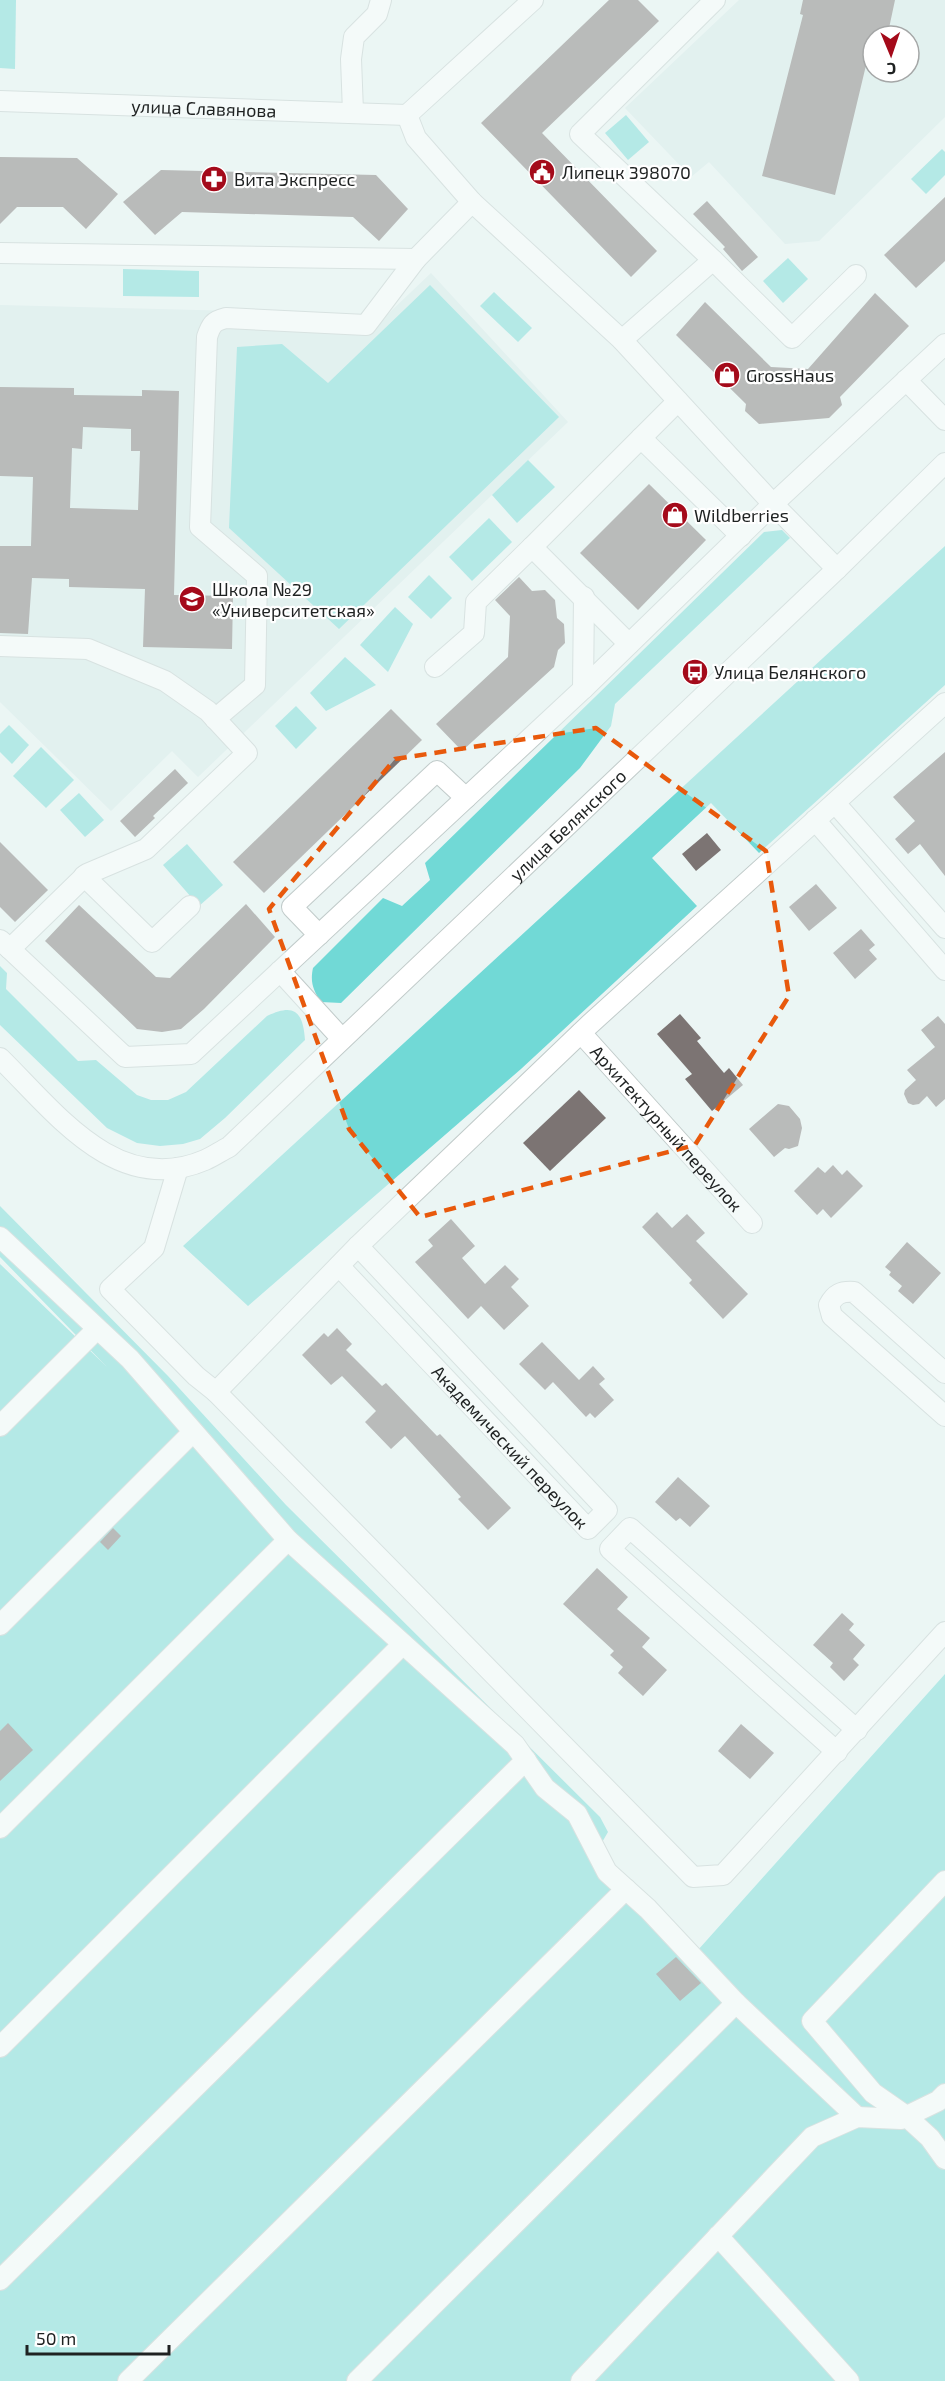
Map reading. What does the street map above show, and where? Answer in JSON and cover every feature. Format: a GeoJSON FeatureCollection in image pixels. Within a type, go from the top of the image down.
{"type":"FeatureCollection","features":[{"type":"Feature","properties":{"kind":"street"},"geometry":{"type":"LineString","coordinates":[[353,112],[351,59],[354,37],[377,14],[381,0]]}},
{"type":"Feature","properties":{"kind":"street"},"geometry":{"type":"LineString","coordinates":[[533,0],[407,115],[416,138],[472,202],[622,340],[773,504],[837,569]]}},
{"type":"Feature","properties":{"kind":"street"},"geometry":{"type":"LineString","coordinates":[[705,3],[580,134],[792,338],[856,275]]}},
{"type":"Feature","properties":{"kind":"street","name":"улица Славянова"},"geometry":{"type":"LineString","coordinates":[[0,101],[407,115]]}},
{"type":"Feature","properties":{"kind":"street"},"geometry":{"type":"LineString","coordinates":[[215,719],[255,685],[257,576],[200,527],[207,337],[212,324],[226,318],[366,324],[416,260],[472,202]]}},
{"type":"Feature","properties":{"kind":"street"},"geometry":{"type":"LineString","coordinates":[[0,253],[416,260]]}},
{"type":"Feature","properties":{"kind":"street"},"geometry":{"type":"LineString","coordinates":[[622,340],[713,260]]}},
{"type":"Feature","properties":{"kind":"street"},"geometry":{"type":"LineString","coordinates":[[0,646],[88,649],[165,681],[208,711],[247,753],[146,849],[84,876],[5,945],[125,1057],[190,1054],[583,689],[773,504],[945,344]]}},
{"type":"Feature","properties":{"kind":"street"},"geometry":{"type":"LineString","coordinates":[[906,380],[945,420]]}},
{"type":"Feature","properties":{"kind":"street"},"geometry":{"type":"LineString","coordinates":[[435,667],[474,633],[476,602],[678,401]]}},
{"type":"Feature","properties":{"kind":"street"},"geometry":{"type":"LineString","coordinates":[[641,438],[741,536]]}},
{"type":"Feature","properties":{"kind":"street","name":"улица Белянского"},"geometry":{"type":"LineString","coordinates":[[0,1058],[86,1142],[109,1157],[136,1166],[157,1169],[178,1168],[204,1161],[230,1147],[837,569],[945,463]]}},
{"type":"Feature","properties":{"kind":"street"},"geometry":{"type":"LineString","coordinates":[[532,547],[629,644]]}},
{"type":"Feature","properties":{"kind":"street"},"geometry":{"type":"LineString","coordinates":[[583,689],[584,597]]}},
{"type":"Feature","properties":{"kind":"street"},"geometry":{"type":"LineString","coordinates":[[216,1392],[358,1246],[581,1033],[945,703]]}},
{"type":"Feature","properties":{"kind":"street"},"geometry":{"type":"LineString","coordinates":[[319,935],[292,907],[436,771],[466,798]]}},
{"type":"Feature","properties":{"kind":"street"},"geometry":{"type":"LineString","coordinates":[[835,802],[945,928]]}},
{"type":"Feature","properties":{"kind":"street"},"geometry":{"type":"LineString","coordinates":[[815,820],[945,970]]}},
{"type":"Feature","properties":{"kind":"street"},"geometry":{"type":"LineString","coordinates":[[84,876],[152,942],[190,906]]}},
{"type":"Feature","properties":{"kind":"street"},"geometry":{"type":"LineString","coordinates":[[280,971],[342,1039]]}},
{"type":"Feature","properties":{"kind":"street","name":"Архитектурный переулок"},"geometry":{"type":"LineString","coordinates":[[581,1033],[752,1223]]}},
{"type":"Feature","properties":{"kind":"street"},"geometry":{"type":"LineString","coordinates":[[178,1168],[154,1248],[110,1289],[196,1376],[216,1392],[693,1877],[723,1875],[945,1632]]}},
{"type":"Feature","properties":{"kind":"street"},"geometry":{"type":"LineString","coordinates":[[0,1237],[130,1359],[288,1540],[515,1745],[545,1788],[577,1814],[607,1872],[676,1938],[736,2003],[857,2117]]}},
{"type":"Feature","properties":{"kind":"street","name":"Академический переулок"},"geometry":{"type":"LineString","coordinates":[[339,1266],[588,1528],[607,1510],[358,1246]]}},
{"type":"Feature","properties":{"kind":"street"},"geometry":{"type":"LineString","coordinates":[[945,1373],[854,1292],[843,1291],[834,1297],[829,1305],[832,1316],[945,1416]]}},
{"type":"Feature","properties":{"kind":"street"},"geometry":{"type":"LineString","coordinates":[[0,1426],[97,1329]]}},
{"type":"Feature","properties":{"kind":"street"},"geometry":{"type":"LineString","coordinates":[[0,1625],[193,1432]]}},
{"type":"Feature","properties":{"kind":"street"},"geometry":{"type":"LineString","coordinates":[[837,1752],[610,1549],[630,1528],[856,1730]]}},
{"type":"Feature","properties":{"kind":"street"},"geometry":{"type":"LineString","coordinates":[[0,1828],[288,1540]]}},
{"type":"Feature","properties":{"kind":"street"},"geometry":{"type":"LineString","coordinates":[[0,2047],[404,1644]]}},
{"type":"Feature","properties":{"kind":"street"},"geometry":{"type":"LineString","coordinates":[[0,2280],[526,1760]]}},
{"type":"Feature","properties":{"kind":"street"},"geometry":{"type":"LineString","coordinates":[[945,1881],[812,2021],[873,2092],[906,2116],[930,2138],[945,2159]]}},
{"type":"Feature","properties":{"kind":"street"},"geometry":{"type":"LineString","coordinates":[[128,2381],[626,1889]]}},
{"type":"Feature","properties":{"kind":"street"},"geometry":{"type":"LineString","coordinates":[[357,2381],[736,2003]]}},
{"type":"Feature","properties":{"kind":"street"},"geometry":{"type":"LineString","coordinates":[[582,2381],[812,2137],[857,2117],[901,2119],[938,2101],[945,2094]]}},
{"type":"Feature","properties":{"kind":"street"},"geometry":{"type":"LineString","coordinates":[[718,2236],[849,2381]]}},
{"type":"Feature","properties":{"kind":"highlighted area"},"geometry":{"type":"Polygon","coordinates":[[[596,728],[766,851],[789,996],[695,1145],[420,1217],[349,1129],[269,909],[395,759],[596,728]]]}},
{"type":"Feature","properties":{"kind":"shaded area"},"geometry":{"type":"Polygon","coordinates":[[[0,0],[16,0],[15,69],[0,68],[0,0]]]}},
{"type":"Feature","properties":{"kind":"shaded area"},"geometry":{"type":"Polygon","coordinates":[[[739,0],[945,0],[945,117],[819,241],[785,244],[709,162],[691,177],[625,108],[739,0]]]}},
{"type":"Feature","properties":{"kind":"shaded area"},"geometry":{"type":"Polygon","coordinates":[[[626,115],[649,142],[628,160],[605,133],[626,115]]]}},
{"type":"Feature","properties":{"kind":"shaded area"},"geometry":{"type":"Polygon","coordinates":[[[942,149],[945,152],[945,175],[926,194],[911,179],[942,149]]]}},
{"type":"Feature","properties":{"kind":"shaded area"},"geometry":{"type":"Polygon","coordinates":[[[788,258],[808,279],[783,303],[763,281],[788,258]]]}},
{"type":"Feature","properties":{"kind":"shaded area"},"geometry":{"type":"Polygon","coordinates":[[[123,269],[199,271],[199,297],[123,296],[123,269]]]}},
{"type":"Feature","properties":{"kind":"shaded area","name":"Школа №29 «Университетская»"},"geometry":{"type":"Polygon","coordinates":[[[431,273],[568,422],[198,777],[172,751],[111,811],[0,702],[0,305],[349,314],[368,333],[431,273]]]}},
{"type":"Feature","properties":{"kind":"shaded area"},"geometry":{"type":"Polygon","coordinates":[[[430,285],[559,417],[339,629],[229,528],[237,347],[282,344],[328,383],[430,285]]]}},
{"type":"Feature","properties":{"kind":"shaded area"},"geometry":{"type":"Polygon","coordinates":[[[494,292],[532,328],[518,342],[480,306],[494,292]]]}},
{"type":"Feature","properties":{"kind":"shaded area"},"geometry":{"type":"Polygon","coordinates":[[[528,460],[555,487],[517,523],[492,495],[528,460]]]}},
{"type":"Feature","properties":{"kind":"shaded area"},"geometry":{"type":"Polygon","coordinates":[[[489,518],[512,542],[472,581],[449,557],[489,518]]]}},
{"type":"Feature","properties":{"kind":"shaded area"},"geometry":{"type":"Polygon","coordinates":[[[782,530],[790,538],[615,704],[611,726],[580,768],[341,1003],[321,1002],[313,986],[313,968],[383,898],[402,906],[430,880],[425,863],[764,532],[782,530]]]}},
{"type":"Feature","properties":{"kind":"shaded area"},"geometry":{"type":"Polygon","coordinates":[[[945,546],[945,685],[759,853],[711,803],[652,858],[697,906],[521,1069],[248,1306],[183,1246],[945,546]]]}},
{"type":"Feature","properties":{"kind":"shaded area"},"geometry":{"type":"Polygon","coordinates":[[[429,575],[452,598],[431,619],[408,597],[429,575]]]}},
{"type":"Feature","properties":{"kind":"shaded area"},"geometry":{"type":"Polygon","coordinates":[[[395,607],[413,624],[388,672],[360,645],[395,607]]]}},
{"type":"Feature","properties":{"kind":"shaded area"},"geometry":{"type":"Polygon","coordinates":[[[345,657],[376,685],[326,711],[310,693],[345,657]]]}},
{"type":"Feature","properties":{"kind":"shaded area"},"geometry":{"type":"Polygon","coordinates":[[[296,706],[317,728],[296,749],[275,726],[296,706]]]}},
{"type":"Feature","properties":{"kind":"shaded area"},"geometry":{"type":"Polygon","coordinates":[[[9,725],[29,745],[12,764],[0,752],[0,734],[9,725]]]}},
{"type":"Feature","properties":{"kind":"shaded area"},"geometry":{"type":"Polygon","coordinates":[[[41,747],[74,780],[46,808],[13,776],[41,747]]]}},
{"type":"Feature","properties":{"kind":"shaded area"},"geometry":{"type":"Polygon","coordinates":[[[79,793],[104,820],[85,837],[60,810],[79,793]]]}},
{"type":"Feature","properties":{"kind":"shaded area"},"geometry":{"type":"Polygon","coordinates":[[[187,844],[223,885],[199,906],[163,865],[187,844]]]}},
{"type":"Feature","properties":{"kind":"shaded area"},"geometry":{"type":"Polygon","coordinates":[[[0,966],[7,973],[6,989],[78,1061],[96,1060],[137,1095],[151,1100],[168,1100],[186,1092],[267,1016],[276,1012],[290,1010],[295,1012],[302,1022],[305,1040],[225,1118],[200,1139],[183,1144],[160,1146],[137,1143],[107,1128],[0,1025],[0,966]]]}},
{"type":"Feature","properties":{"kind":"shaded area"},"geometry":{"type":"Polygon","coordinates":[[[0,1206],[168,1376],[286,1505],[600,1817],[608,1832],[601,1844],[592,1844],[698,1950],[945,1674],[945,2381],[0,2381],[0,1264],[107,1367],[0,1257],[0,1206]]]}},
{"type":"Feature","properties":{"kind":"building"},"geometry":{"type":"Polygon","coordinates":[[[609,0],[638,0],[659,21],[542,133],[657,251],[631,277],[481,123],[609,0]]]}},
{"type":"Feature","properties":{"kind":"building"},"geometry":{"type":"Polygon","coordinates":[[[803,0],[895,0],[890,24],[861,24],[862,84],[835,195],[762,176],[803,15],[800,14],[803,0]]]}},
{"type":"Feature","properties":{"kind":"building"},"geometry":{"type":"Polygon","coordinates":[[[0,157],[77,158],[118,194],[86,229],[63,207],[17,207],[0,224],[0,157]]]}},
{"type":"Feature","properties":{"kind":"building"},"geometry":{"type":"Polygon","coordinates":[[[161,170],[376,175],[408,209],[379,241],[353,217],[182,212],[155,235],[123,202],[161,170]]]}},
{"type":"Feature","properties":{"kind":"building"},"geometry":{"type":"Polygon","coordinates":[[[945,197],[945,261],[916,288],[884,255],[945,197]]]}},
{"type":"Feature","properties":{"kind":"building"},"geometry":{"type":"Polygon","coordinates":[[[707,201],[758,257],[742,271],[723,249],[725,247],[693,214],[707,201]]]}},
{"type":"Feature","properties":{"kind":"building"},"geometry":{"type":"Polygon","coordinates":[[[875,293],[909,326],[840,397],[842,405],[829,418],[759,424],[745,411],[746,404],[676,335],[705,302],[771,367],[808,369],[875,293]]]}},
{"type":"Feature","properties":{"kind":"building"},"geometry":{"type":"Polygon","coordinates":[[[0,387],[74,388],[74,395],[142,396],[142,390],[179,391],[174,595],[233,596],[232,649],[143,647],[145,589],[69,587],[69,579],[32,578],[28,634],[0,633],[0,546],[31,546],[33,477],[0,476],[0,387]],[[83,427],[82,449],[72,448],[70,508],[138,510],[140,451],[131,451],[131,429],[83,427]]]}},
{"type":"Feature","properties":{"kind":"building"},"geometry":{"type":"Polygon","coordinates":[[[649,484],[706,540],[638,610],[580,553],[649,484]]]}},
{"type":"Feature","properties":{"kind":"building"},"geometry":{"type":"Polygon","coordinates":[[[519,577],[532,591],[545,590],[555,600],[557,618],[564,624],[565,643],[558,650],[554,667],[462,751],[436,724],[508,657],[510,616],[495,600],[519,577]]]}},
{"type":"Feature","properties":{"kind":"building"},"geometry":{"type":"Polygon","coordinates":[[[391,709],[422,740],[264,893],[233,862],[391,709]]]}},
{"type":"Feature","properties":{"kind":"building"},"geometry":{"type":"Polygon","coordinates":[[[945,752],[945,876],[920,844],[908,854],[895,839],[915,821],[893,797],[945,752]]]}},
{"type":"Feature","properties":{"kind":"building"},"geometry":{"type":"Polygon","coordinates":[[[175,769],[188,783],[153,816],[155,818],[135,837],[120,821],[175,769]]]}},
{"type":"Feature","properties":{"kind":"building"},"geometry":{"type":"Polygon","coordinates":[[[707,833],[721,850],[696,871],[682,854],[707,833]]]}},
{"type":"Feature","properties":{"kind":"building"},"geometry":{"type":"Polygon","coordinates":[[[0,842],[48,890],[15,922],[0,907],[0,842]]]}},
{"type":"Feature","properties":{"kind":"building"},"geometry":{"type":"Polygon","coordinates":[[[816,884],[837,908],[809,931],[789,907],[816,884]]]}},
{"type":"Feature","properties":{"kind":"building"},"geometry":{"type":"Polygon","coordinates":[[[246,904],[275,937],[181,1029],[162,1032],[137,1029],[45,941],[79,905],[156,977],[170,978],[246,904]]]}},
{"type":"Feature","properties":{"kind":"building"},"geometry":{"type":"Polygon","coordinates":[[[861,929],[875,945],[869,950],[877,959],[855,979],[833,953],[861,929]]]}},
{"type":"Feature","properties":{"kind":"building"},"geometry":{"type":"Polygon","coordinates":[[[680,1014],[701,1038],[697,1041],[724,1073],[729,1068],[743,1085],[712,1111],[685,1079],[692,1074],[657,1034],[680,1014]]]}},
{"type":"Feature","properties":{"kind":"building"},"geometry":{"type":"Polygon","coordinates":[[[938,1016],[945,1024],[945,1099],[936,1107],[927,1096],[919,1104],[913,1105],[908,1103],[904,1094],[905,1090],[916,1080],[907,1070],[935,1047],[921,1030],[938,1016]]]}},
{"type":"Feature","properties":{"kind":"building"},"geometry":{"type":"Polygon","coordinates":[[[579,1090],[606,1118],[550,1171],[523,1143],[579,1090]]]}},
{"type":"Feature","properties":{"kind":"building"},"geometry":{"type":"Polygon","coordinates":[[[778,1104],[789,1106],[800,1119],[802,1128],[798,1146],[785,1148],[774,1157],[749,1129],[778,1104]]]}},
{"type":"Feature","properties":{"kind":"building"},"geometry":{"type":"Polygon","coordinates":[[[833,1165],[842,1175],[847,1170],[863,1186],[831,1218],[823,1209],[817,1215],[794,1191],[818,1167],[825,1173],[833,1165]]]}},
{"type":"Feature","properties":{"kind":"building"},"geometry":{"type":"Polygon","coordinates":[[[657,1212],[672,1228],[687,1214],[705,1233],[696,1241],[748,1294],[723,1319],[689,1283],[692,1280],[642,1227],[657,1212]]]}},
{"type":"Feature","properties":{"kind":"building"},"geometry":{"type":"Polygon","coordinates":[[[451,1219],[475,1246],[462,1258],[485,1284],[505,1265],[519,1279],[511,1287],[529,1306],[504,1330],[481,1306],[468,1319],[415,1262],[433,1246],[428,1240],[451,1219]]]}},
{"type":"Feature","properties":{"kind":"building"},"geometry":{"type":"Polygon","coordinates":[[[907,1242],[941,1273],[913,1304],[898,1291],[902,1286],[889,1275],[891,1272],[885,1267],[907,1242]]]}},
{"type":"Feature","properties":{"kind":"building"},"geometry":{"type":"Polygon","coordinates":[[[337,1328],[352,1344],[346,1350],[382,1386],[386,1383],[437,1436],[440,1434],[511,1508],[488,1530],[458,1499],[461,1497],[405,1436],[391,1449],[365,1422],[376,1411],[342,1376],[331,1385],[302,1355],[324,1333],[328,1337],[337,1328]]]}},
{"type":"Feature","properties":{"kind":"building"},"geometry":{"type":"Polygon","coordinates":[[[542,1342],[579,1380],[593,1366],[605,1379],[599,1384],[614,1400],[595,1418],[590,1413],[586,1417],[553,1382],[545,1390],[519,1364],[542,1342]]]}},
{"type":"Feature","properties":{"kind":"building"},"geometry":{"type":"Polygon","coordinates":[[[678,1477],[710,1506],[690,1527],[680,1518],[676,1521],[655,1502],[678,1477]]]}},
{"type":"Feature","properties":{"kind":"building"},"geometry":{"type":"Polygon","coordinates":[[[113,1528],[121,1536],[108,1550],[100,1542],[113,1528]]]}},
{"type":"Feature","properties":{"kind":"building"},"geometry":{"type":"Polygon","coordinates":[[[597,1568],[628,1597],[617,1609],[650,1638],[642,1647],[667,1670],[643,1696],[618,1673],[623,1667],[610,1655],[614,1651],[563,1604],[597,1568]]]}},
{"type":"Feature","properties":{"kind":"building"},"geometry":{"type":"Polygon","coordinates":[[[842,1613],[854,1624],[849,1630],[865,1645],[853,1659],[859,1665],[844,1681],[830,1667],[833,1663],[813,1645],[842,1613]]]}},
{"type":"Feature","properties":{"kind":"building"},"geometry":{"type":"Polygon","coordinates":[[[8,1723],[33,1750],[0,1781],[0,1731],[8,1723]]]}},
{"type":"Feature","properties":{"kind":"building"},"geometry":{"type":"Polygon","coordinates":[[[741,1724],[774,1753],[750,1779],[718,1751],[741,1724]]]}},
{"type":"Feature","properties":{"kind":"building"},"geometry":{"type":"Polygon","coordinates":[[[676,1957],[701,1983],[680,2001],[656,1974],[676,1957]]]}},
{"type":"Feature","properties":{"kind":"place","name":"Липецк 398070"},"geometry":{"type":"Point","coordinates":[542,172]}},
{"type":"Feature","properties":{"kind":"place","name":"Вита Экспресс"},"geometry":{"type":"Point","coordinates":[214,179]}},
{"type":"Feature","properties":{"kind":"place","name":"GrossHaus"},"geometry":{"type":"Point","coordinates":[727,375]}},
{"type":"Feature","properties":{"kind":"place","name":"Wildberries"},"geometry":{"type":"Point","coordinates":[675,515]}},
{"type":"Feature","properties":{"kind":"place","name":"Школа №29 «Университетская»"},"geometry":{"type":"Point","coordinates":[192,599]}},
{"type":"Feature","properties":{"kind":"place","name":"Улица Белянского"},"geometry":{"type":"Point","coordinates":[695,672]}}]}
